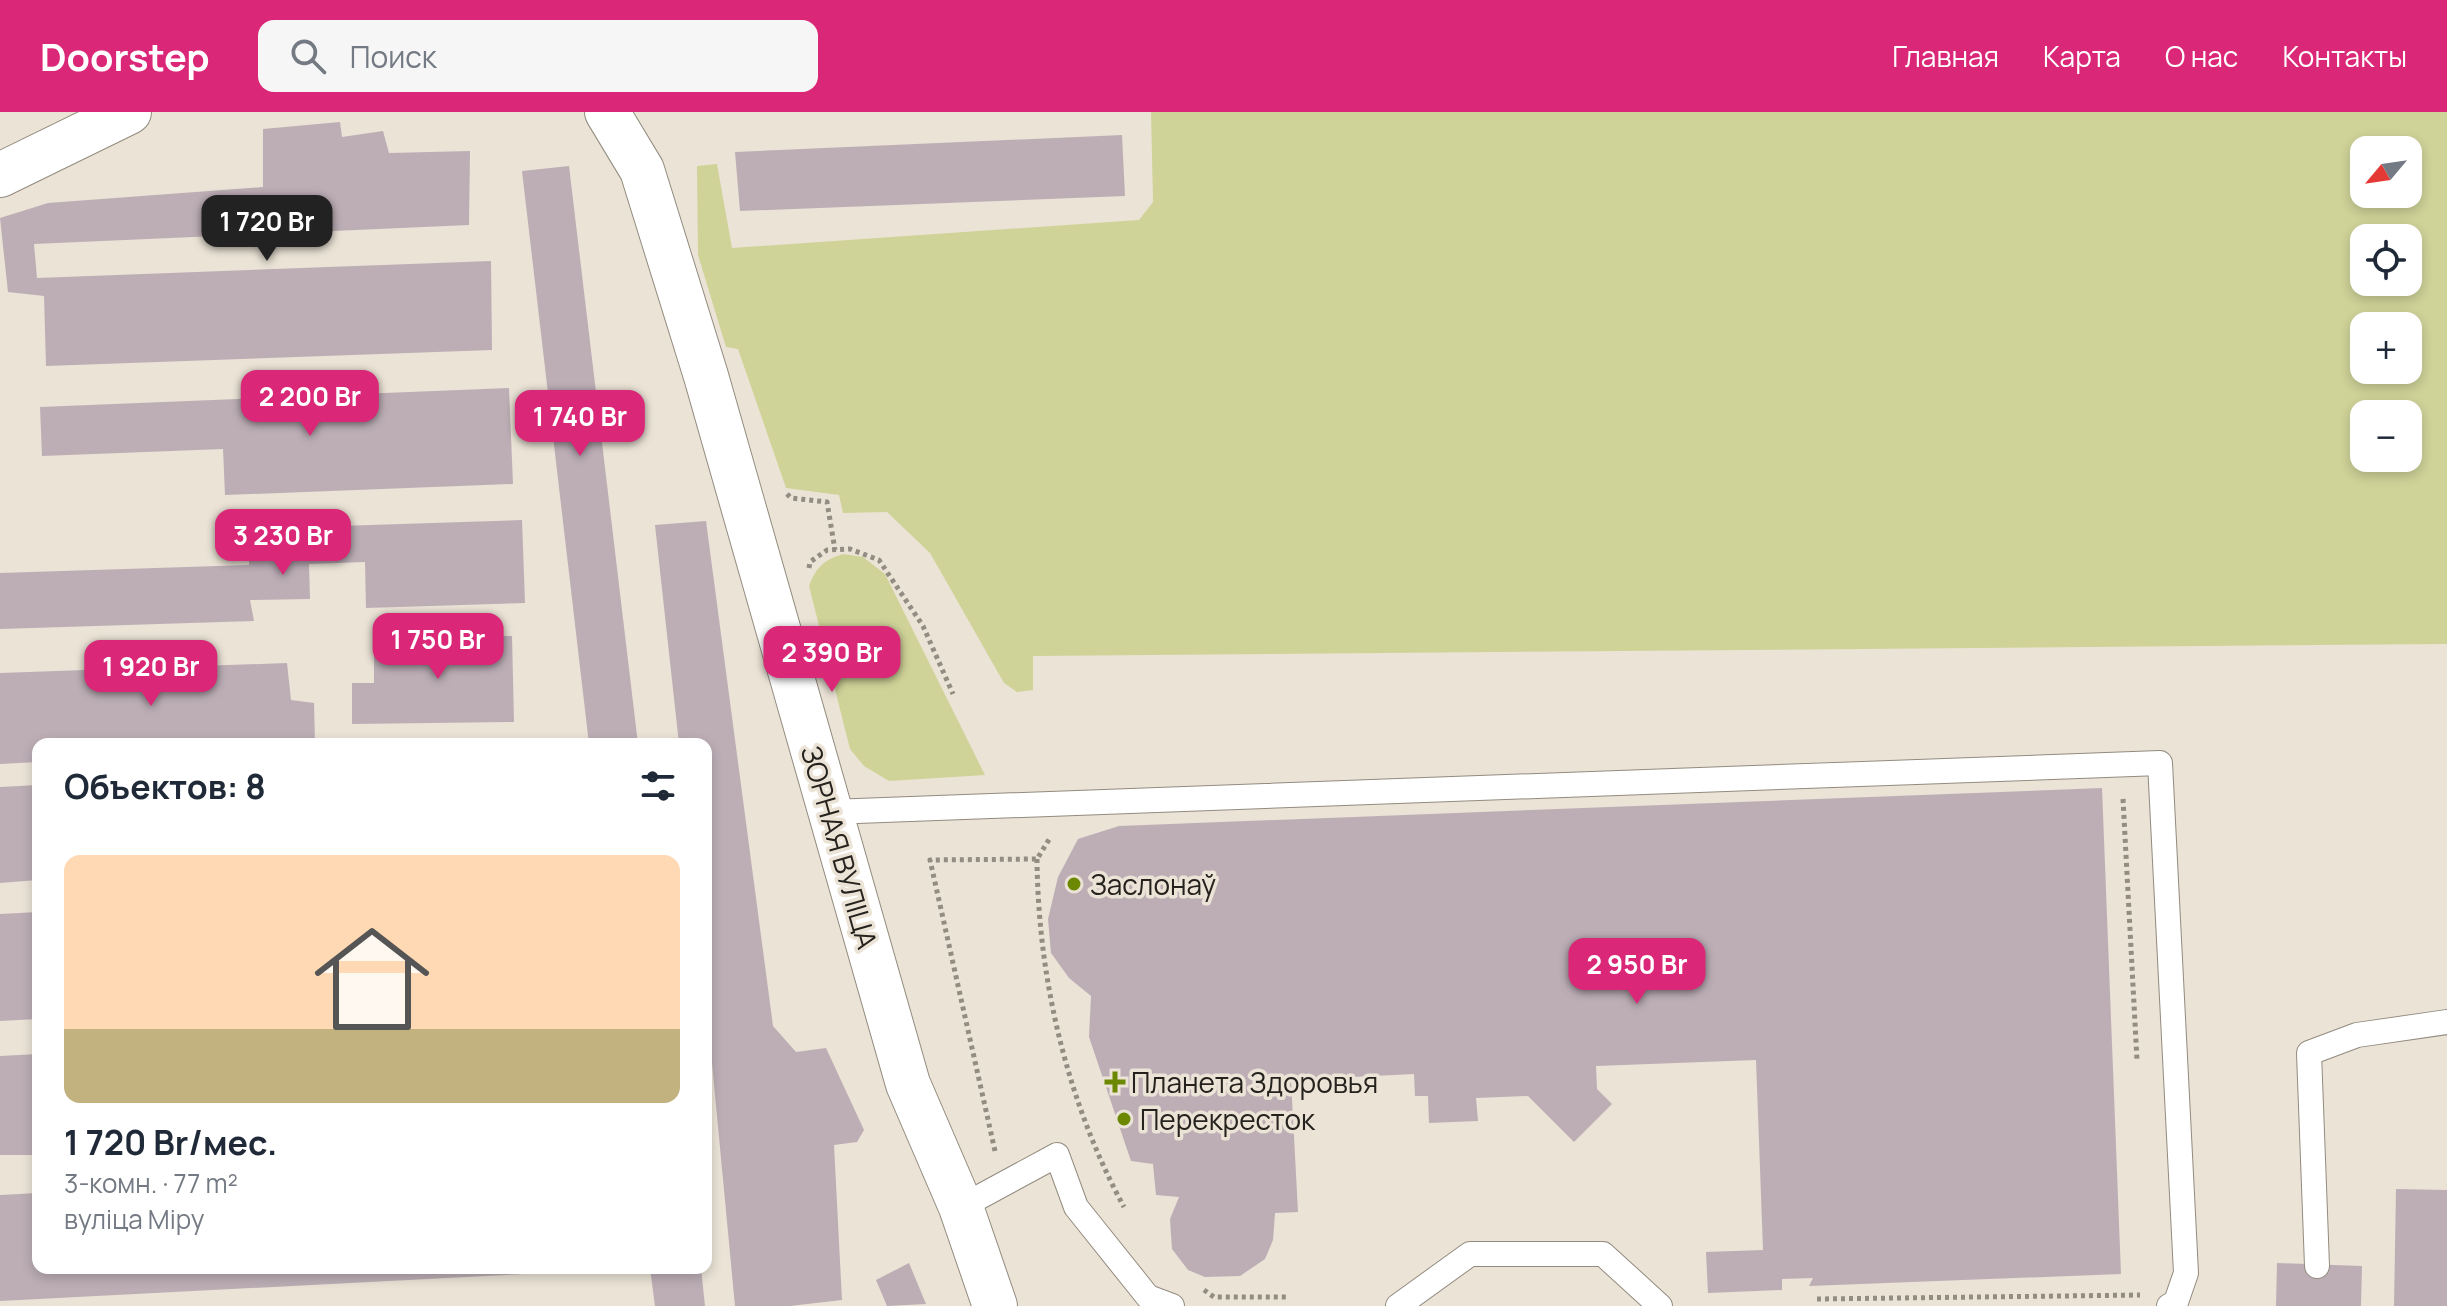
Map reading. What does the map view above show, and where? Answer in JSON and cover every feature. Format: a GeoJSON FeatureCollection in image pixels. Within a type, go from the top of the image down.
{"type":"FeatureCollection","features":[{"type":"Feature","properties":{"kind":"street"},"geometry":{"type":"LineString","coordinates":[[0,175],[129,112]]}},
{"type":"Feature","properties":{"kind":"street","name":"ЗОРНАЯ ВУЛІЦА"},"geometry":{"type":"LineString","coordinates":[[607,112],[642,170],[706,376],[908,1084],[961,1207],[995,1306]]}},
{"type":"Feature","properties":{"kind":"lane"},"geometry":{"type":"LineString","coordinates":[[830,812],[2160,763],[2186,1273],[2176,1302],[2160,1301]]}},
{"type":"Feature","properties":{"kind":"lane"},"geometry":{"type":"LineString","coordinates":[[2317,1266],[2309,1053],[2357,1035],[2447,1022]]}},
{"type":"Feature","properties":{"kind":"lane"},"geometry":{"type":"LineString","coordinates":[[961,1207],[1057,1155],[1076,1207],[1148,1297],[1172,1306]]}},
{"type":"Feature","properties":{"kind":"lane"},"geometry":{"type":"LineString","coordinates":[[1398,1306],[1470,1254],[1603,1254],[1660,1306]]}},
{"type":"Feature","properties":{"kind":"path"},"geometry":{"type":"LineString","coordinates":[[807,575],[810,562],[827,550],[850,549],[879,560],[923,626],[953,694]]}},
{"type":"Feature","properties":{"kind":"path"},"geometry":{"type":"LineString","coordinates":[[2122,785],[2138,1072]]}},
{"type":"Feature","properties":{"kind":"path"},"geometry":{"type":"LineString","coordinates":[[1031,804],[1060,820],[1037,859],[1038,924],[1061,1046],[1099,1163],[1127,1214]]}},
{"type":"Feature","properties":{"kind":"path"},"geometry":{"type":"LineString","coordinates":[[1002,1186],[930,860],[1037,859]]}},
{"type":"Feature","properties":{"kind":"path"},"geometry":{"type":"LineString","coordinates":[[1201,1288],[1214,1297],[1287,1297]]}},
{"type":"Feature","properties":{"kind":"path"},"geometry":{"type":"LineString","coordinates":[[1817,1299],[2160,1301]]}},
{"type":"Feature","properties":{"kind":"green space"},"geometry":{"type":"Polygon","coordinates":[[[1151,112],[2447,112],[2447,644],[1033,656],[1033,690],[1017,692],[1004,683],[930,553],[887,512],[843,513],[839,495],[786,488],[738,349],[726,347],[698,255],[697,166],[717,164],[732,248],[1139,220],[1153,202],[1151,112]]]}},
{"type":"Feature","properties":{"kind":"green space"},"geometry":{"type":"Polygon","coordinates":[[[843,554],[863,557],[885,574],[985,775],[889,781],[864,766],[850,749],[809,586],[822,565],[843,554]]]}},
{"type":"Feature","properties":{"kind":"building"},"geometry":{"type":"Polygon","coordinates":[[[340,122],[342,137],[383,131],[389,153],[470,151],[469,225],[34,244],[37,278],[491,261],[492,350],[46,366],[44,296],[8,292],[0,218],[48,203],[263,187],[263,129],[340,122]]]}},
{"type":"Feature","properties":{"kind":"building"},"geometry":{"type":"Polygon","coordinates":[[[1122,135],[1125,196],[740,211],[735,152],[1122,135]]]}},
{"type":"Feature","properties":{"kind":"building"},"geometry":{"type":"Polygon","coordinates":[[[569,166],[637,738],[588,738],[522,171],[569,166]]]}},
{"type":"Feature","properties":{"kind":"building"},"geometry":{"type":"Polygon","coordinates":[[[509,388],[513,484],[225,495],[223,449],[42,456],[40,407],[509,388]]]}},
{"type":"Feature","properties":{"kind":"building"},"geometry":{"type":"Polygon","coordinates":[[[522,520],[525,603],[366,608],[365,562],[309,564],[310,599],[250,600],[254,621],[0,629],[0,573],[249,565],[248,529],[522,520]]]}},
{"type":"Feature","properties":{"kind":"building"},"geometry":{"type":"Polygon","coordinates":[[[706,521],[773,1026],[796,1052],[826,1048],[864,1130],[857,1142],[834,1145],[842,1300],[790,1306],[735,1306],[712,1063],[712,738],[678,738],[655,525],[706,521]]]}},
{"type":"Feature","properties":{"kind":"building"},"geometry":{"type":"Polygon","coordinates":[[[512,636],[514,722],[352,724],[352,683],[374,683],[374,637],[512,636]]]}},
{"type":"Feature","properties":{"kind":"building"},"geometry":{"type":"Polygon","coordinates":[[[287,663],[291,700],[314,703],[315,738],[32,738],[32,762],[0,764],[0,673],[287,663]]]}},
{"type":"Feature","properties":{"kind":"building"},"geometry":{"type":"Polygon","coordinates":[[[32,785],[32,880],[0,883],[0,787],[32,785]]]}},
{"type":"Feature","properties":{"kind":"building"},"geometry":{"type":"Polygon","coordinates":[[[2102,788],[2121,1274],[1809,1286],[1813,1278],[1782,1279],[1782,1290],[1708,1293],[1706,1252],[1763,1250],[1756,1060],[1596,1066],[1597,1089],[1612,1104],[1574,1142],[1528,1096],[1476,1098],[1478,1121],[1429,1123],[1428,1096],[1415,1096],[1414,1074],[1291,1080],[1298,1212],[1275,1213],[1273,1240],[1265,1259],[1240,1276],[1205,1277],[1188,1270],[1172,1249],[1170,1219],[1179,1197],[1156,1195],[1153,1164],[1131,1161],[1089,1037],[1091,996],[1069,978],[1051,953],[1048,919],[1058,877],[1078,839],[1119,826],[2102,788]]]}},
{"type":"Feature","properties":{"kind":"building"},"geometry":{"type":"Polygon","coordinates":[[[32,912],[32,1019],[0,1021],[0,914],[32,912]]]}},
{"type":"Feature","properties":{"kind":"building"},"geometry":{"type":"Polygon","coordinates":[[[32,1054],[32,1155],[0,1155],[0,1056],[32,1054]]]}},
{"type":"Feature","properties":{"kind":"building"},"geometry":{"type":"Polygon","coordinates":[[[2396,1189],[2447,1190],[2447,1306],[2394,1306],[2396,1189]]]}},
{"type":"Feature","properties":{"kind":"building"},"geometry":{"type":"Polygon","coordinates":[[[32,1193],[32,1274],[524,1274],[0,1301],[0,1195],[32,1193]]]}},
{"type":"Feature","properties":{"kind":"building"},"geometry":{"type":"Polygon","coordinates":[[[909,1263],[926,1304],[887,1306],[876,1280],[909,1263]]]}},
{"type":"Feature","properties":{"kind":"building"},"geometry":{"type":"Polygon","coordinates":[[[2277,1263],[2362,1266],[2361,1306],[2276,1306],[2277,1263]]]}},
{"type":"Feature","properties":{"kind":"building"},"geometry":{"type":"Polygon","coordinates":[[[651,1274],[702,1274],[705,1306],[655,1306],[651,1274]]]}},
{"type":"Feature","properties":{"kind":"place","name":"Заслонаў"},"geometry":{"type":"Point","coordinates":[1074,884]}},
{"type":"Feature","properties":{"kind":"place","name":"Планета Здоровья"},"geometry":{"type":"Point","coordinates":[1115,1082]}},
{"type":"Feature","properties":{"kind":"place","name":"Перекресток"},"geometry":{"type":"Point","coordinates":[1124,1119]}}]}
